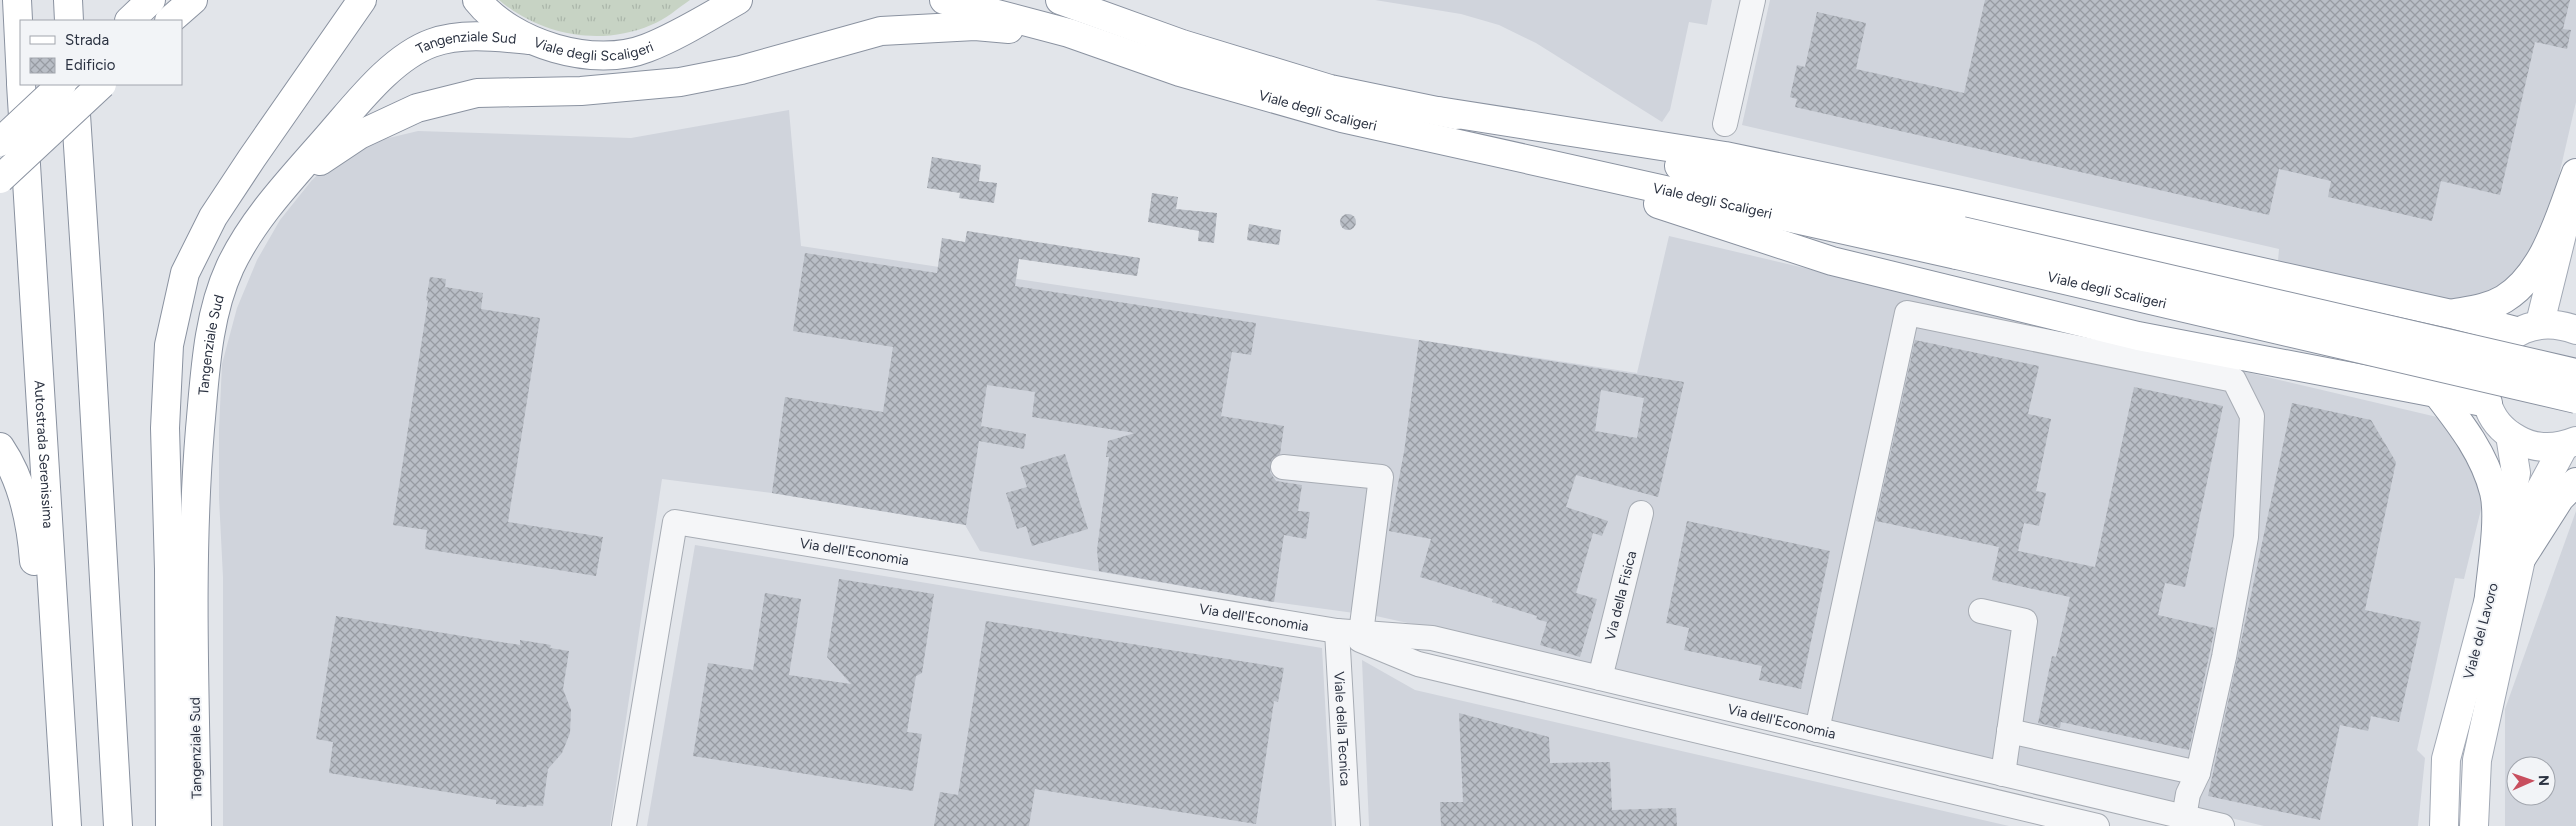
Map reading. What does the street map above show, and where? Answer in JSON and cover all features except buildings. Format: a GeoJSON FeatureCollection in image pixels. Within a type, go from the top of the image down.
{"type":"FeatureCollection","features":[{"type":"Feature","properties":{"kind":"main road","name":"Autostrada Serenissima"},"geometry":{"type":"LineString","coordinates":[[17,0],[20,62]]}},
{"type":"Feature","properties":{"kind":"main road"},"geometry":{"type":"LineString","coordinates":[[68,0],[69,20]]}},
{"type":"Feature","properties":{"kind":"main road"},"geometry":{"type":"LineString","coordinates":[[84,0],[85,20]]}},
{"type":"Feature","properties":{"kind":"main road"},"geometry":{"type":"LineString","coordinates":[[130,20],[151,0]]}},
{"type":"Feature","properties":{"kind":"main road","name":"Tangenziale Sud"},"geometry":{"type":"LineString","coordinates":[[170,826],[169,569],[165,428],[169,345],[185,273],[213,217],[362,0]]}},
{"type":"Feature","properties":{"kind":"main road","name":"Viale degli Scaligeri"},"geometry":{"type":"LineString","coordinates":[[477,0],[516,33],[529,40],[550,48],[604,56],[645,49],[692,26],[738,0]]}},
{"type":"Feature","properties":{"kind":"main road","name":"Viale degli Scaligeri"},"geometry":{"type":"LineString","coordinates":[[692,26],[718,0]]}},
{"type":"Feature","properties":{"kind":"main road","name":"Viale degli Scaligeri"},"geometry":{"type":"LineString","coordinates":[[944,0],[1070,33],[1180,72],[1342,118],[1495,152],[1960,243],[2576,372]]}},
{"type":"Feature","properties":{"kind":"main road","name":"Viale degli Scaligeri"},"geometry":{"type":"LineString","coordinates":[[1067,2],[1182,44],[1330,89],[1438,111],[2576,399]]}},
{"type":"Feature","properties":{"kind":"main road"},"geometry":{"type":"LineString","coordinates":[[288,183],[359,135],[417,108],[477,93],[581,90],[680,82],[741,70],[881,31],[975,26],[1070,33]]}},
{"type":"Feature","properties":{"kind":"main road","name":"Tangenziale Sud"},"geometry":{"type":"LineString","coordinates":[[197,826],[193,587],[196,474],[205,372],[214,314],[230,268],[255,225],[288,183],[346,117],[400,60],[433,42],[478,36],[529,40]]}},
{"type":"Feature","properties":{"kind":"main road","name":"Autostrada Serenissima"},"geometry":{"type":"LineString","coordinates":[[21,85],[67,826]]}},
{"type":"Feature","properties":{"kind":"main road"},"geometry":{"type":"LineString","coordinates":[[0,142],[61,85]]}},
{"type":"Feature","properties":{"kind":"main road"},"geometry":{"type":"LineString","coordinates":[[74,85],[118,826]]}},
{"type":"Feature","properties":{"kind":"main road"},"geometry":{"type":"LineString","coordinates":[[86,85],[89,315]]}},
{"type":"Feature","properties":{"kind":"main road"},"geometry":{"type":"LineString","coordinates":[[0,179],[101,85]]}},
{"type":"Feature","properties":{"kind":"main road"},"geometry":{"type":"LineString","coordinates":[[1438,111],[1725,156],[1956,204],[2450,314],[2528,327],[2560,324],[2576,330]]}},
{"type":"Feature","properties":{"kind":"main road"},"geometry":{"type":"LineString","coordinates":[[1495,152],[1832,261],[2138,336],[2488,403]]}},
{"type":"Feature","properties":{"kind":"main road"},"geometry":{"type":"LineString","coordinates":[[2450,314],[2483,308],[2504,299],[2526,279],[2544,252],[2576,173]]}},
{"type":"Feature","properties":{"kind":"main road"},"geometry":{"type":"LineString","coordinates":[[2570,443],[2545,448],[2527,444],[2510,435],[2493,415],[2488,403],[2486,382],[2490,362],[2500,345],[2528,327],[2576,180]]}},
{"type":"Feature","properties":{"kind":"main road"},"geometry":{"type":"LineString","coordinates":[[2436,392],[2479,450],[2494,493],[2495,523],[2488,607]]}},
{"type":"Feature","properties":{"kind":"main road","name":"Viale del Lavoro"},"geometry":{"type":"LineString","coordinates":[[2444,826],[2446,759],[2488,607],[2516,473],[2510,435]]}},
{"type":"Feature","properties":{"kind":"main road","name":"Viale del Lavoro"},"geometry":{"type":"LineString","coordinates":[[2474,826],[2477,760],[2521,559],[2537,496],[2570,443]]}},
{"type":"Feature","properties":{"kind":"main road"},"geometry":{"type":"LineString","coordinates":[[0,447],[19,481],[30,526],[59,826]]}},
{"type":"Feature","properties":{"kind":"main road"},"geometry":{"type":"LineString","coordinates":[[2521,559],[2560,498],[2576,482]]}},
{"type":"Feature","properties":{"kind":"street"},"geometry":{"type":"LineString","coordinates":[[1725,124],[1753,0]]}},
{"type":"Feature","properties":{"kind":"street"},"geometry":{"type":"LineString","coordinates":[[1817,730],[1855,580],[1907,313],[2234,380],[2252,416],[2246,536],[2224,657],[2198,772],[2188,794],[2184,817]]}},
{"type":"Feature","properties":{"kind":"street"},"geometry":{"type":"LineString","coordinates":[[1283,467],[1380,477],[1361,633]]}},
{"type":"Feature","properties":{"kind":"street","name":"Via della Fisica"},"geometry":{"type":"LineString","coordinates":[[1600,678],[1641,513]]}},
{"type":"Feature","properties":{"kind":"street","name":"Via dell'Economia"},"geometry":{"type":"LineString","coordinates":[[624,826],[676,522],[1337,631],[1432,638],[2222,826]]}},
{"type":"Feature","properties":{"kind":"street"},"geometry":{"type":"LineString","coordinates":[[1981,611],[2025,622],[2003,774]]}},
{"type":"Feature","properties":{"kind":"street","name":"Via dell'Economia"},"geometry":{"type":"LineString","coordinates":[[1337,631],[1418,664],[2097,826]]}},
{"type":"Feature","properties":{"kind":"street","name":"Viale della Tecnica"},"geometry":{"type":"LineString","coordinates":[[1337,631],[1348,826]]}},
{"type":"Feature","properties":{"kind":"street"},"geometry":{"type":"LineString","coordinates":[[2009,731],[2198,772]]}},
{"type":"Feature","properties":{"kind":"shaded area"},"geometry":{"type":"Polygon","coordinates":[[[1375,0],[1712,0],[1707,25],[1689,22],[1670,110],[1662,122],[1536,43],[1499,25],[1461,14],[1375,0]]]}},
{"type":"Feature","properties":{"kind":"shaded area"},"geometry":{"type":"Polygon","coordinates":[[[1770,0],[2576,0],[2576,102],[2551,210],[2536,255],[2508,282],[2472,301],[2444,302],[2278,261],[2279,249],[1742,125],[1770,0]]]}},
{"type":"Feature","properties":{"kind":"shaded area"},"geometry":{"type":"Polygon","coordinates":[[[789,110],[801,246],[1637,373],[1669,236],[2437,417],[2467,455],[2484,497],[2464,579],[2455,578],[2417,750],[2425,758],[2418,826],[2264,826],[1615,669],[1376,616],[1274,602],[980,551],[965,525],[772,493],[662,479],[610,826],[223,826],[223,577],[219,498],[219,429],[222,364],[237,308],[257,260],[280,220],[312,180],[339,155],[372,142],[418,131],[631,138],[789,110]]]}},
{"type":"Feature","properties":{"kind":"shaded area"},"geometry":{"type":"Polygon","coordinates":[[[2576,511],[2576,826],[2505,826],[2505,709],[2576,511]]]}},
{"type":"Feature","properties":{"kind":"shaded area"},"geometry":{"type":"Polygon","coordinates":[[[695,545],[1322,648],[1332,826],[647,826],[695,545]]]}},
{"type":"Feature","properties":{"kind":"shaded area"},"geometry":{"type":"Polygon","coordinates":[[[1362,660],[1415,690],[2009,826],[1369,826],[1362,660]]]}},
{"type":"Feature","properties":{"kind":"green space"},"geometry":{"type":"Polygon","coordinates":[[[499,0],[690,0],[656,23],[632,32],[591,36],[571,34],[533,22],[499,0]]]}}]}
